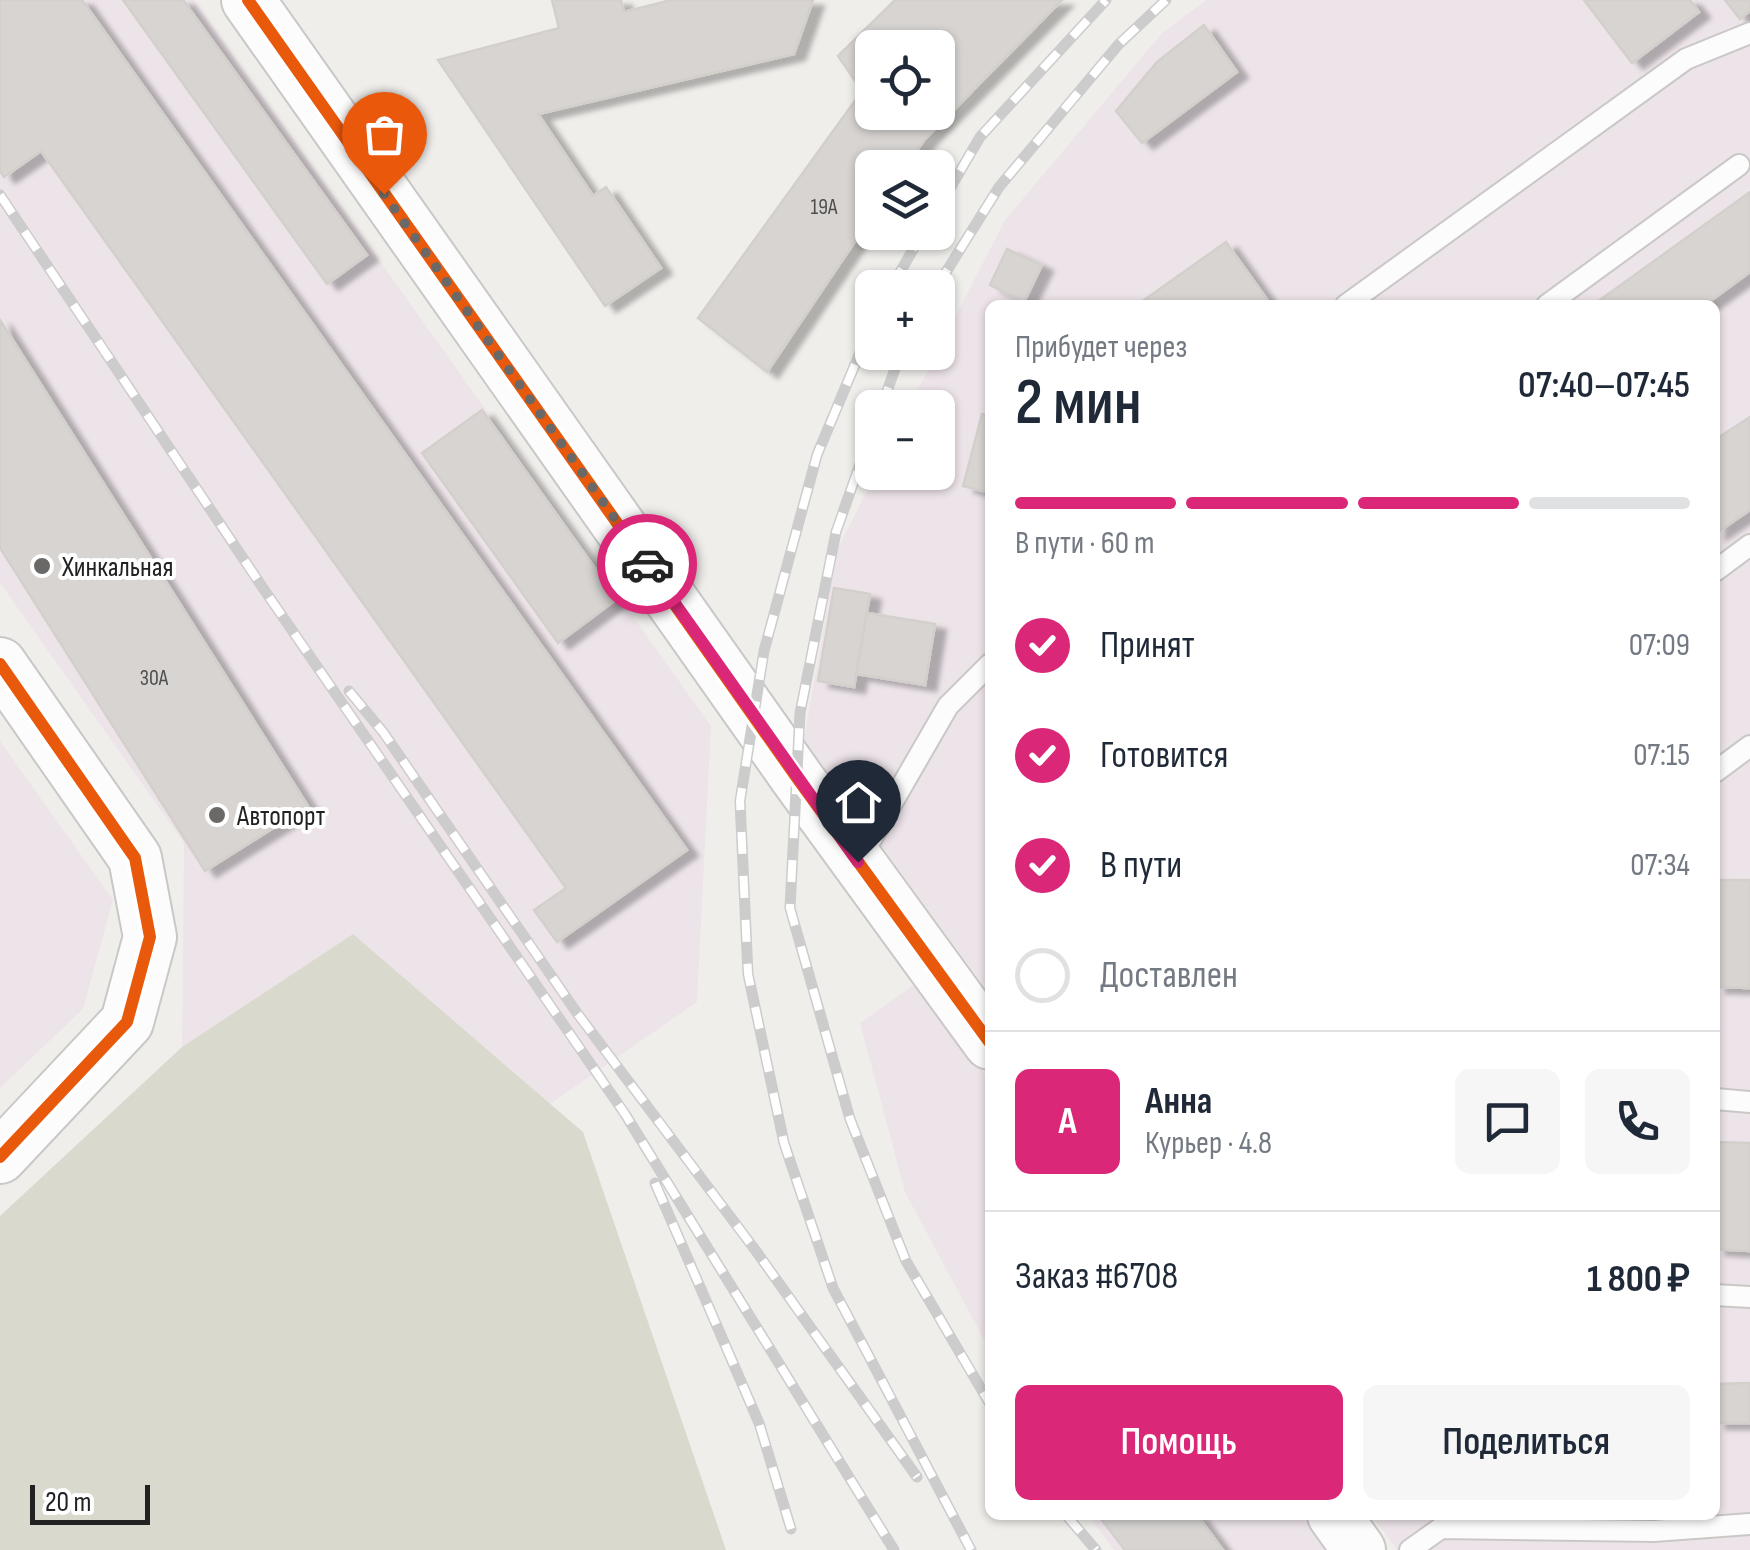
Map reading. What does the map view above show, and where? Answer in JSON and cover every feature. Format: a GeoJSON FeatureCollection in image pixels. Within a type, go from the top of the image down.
{"type":"FeatureCollection","features":[{"type":"Feature","properties":{"kind":"street"},"geometry":{"type":"LineString","coordinates":[[248,0],[985,1036]]}},
{"type":"Feature","properties":{"kind":"street"},"geometry":{"type":"LineString","coordinates":[[0,664],[135,858],[150,937],[127,1022],[0,1157]]}},
{"type":"Feature","properties":{"kind":"street"},"geometry":{"type":"LineString","coordinates":[[1338,1520],[1359,1550]]}},
{"type":"Feature","properties":{"kind":"lane"},"geometry":{"type":"LineString","coordinates":[[1353,300],[1686,58],[1750,33]]}},
{"type":"Feature","properties":{"kind":"lane"},"geometry":{"type":"LineString","coordinates":[[1554,300],[1740,165]]}},
{"type":"Feature","properties":{"kind":"lane"},"geometry":{"type":"LineString","coordinates":[[1720,567],[1750,546]]}},
{"type":"Feature","properties":{"kind":"lane"},"geometry":{"type":"LineString","coordinates":[[858,862],[948,706],[985,669]]}},
{"type":"Feature","properties":{"kind":"lane"},"geometry":{"type":"LineString","coordinates":[[1720,768],[1750,746]]}},
{"type":"Feature","properties":{"kind":"lane"},"geometry":{"type":"LineString","coordinates":[[1720,1099],[1750,1102]]}},
{"type":"Feature","properties":{"kind":"lane"},"geometry":{"type":"LineString","coordinates":[[1720,1295],[1750,1297]]}},
{"type":"Feature","properties":{"kind":"lane"},"geometry":{"type":"LineString","coordinates":[[1410,1550],[1441,1528],[1654,1531],[1750,1524]]}},
{"type":"Feature","properties":{"kind":"shaded area"},"geometry":{"type":"Polygon","coordinates":[[[0,0],[194,0],[711,726],[697,1002],[550,1104],[353,934],[182,1047],[184,843],[0,583],[0,0]]]}},
{"type":"Feature","properties":{"kind":"shaded area"},"geometry":{"type":"Polygon","coordinates":[[[1206,0],[1750,0],[1750,1550],[1397,1550],[1376,1520],[1720,1520],[1720,300],[985,300],[985,987],[804,740],[837,550],[867,490],[955,490],[955,390],[918,390],[928,370],[955,370],[955,317],[1005,220],[1162,33],[1206,0]]]}},
{"type":"Feature","properties":{"kind":"shaded area"},"geometry":{"type":"Polygon","coordinates":[[[0,741],[113,900],[83,1009],[0,1088],[0,741]]]}},
{"type":"Feature","properties":{"kind":"shaded area"},"geometry":{"type":"Polygon","coordinates":[[[353,934],[583,1132],[726,1550],[0,1550],[0,1216],[182,1047],[353,934]]]}},
{"type":"Feature","properties":{"kind":"shaded area"},"geometry":{"type":"Polygon","coordinates":[[[918,982],[985,1075],[985,1342],[905,1192],[860,1023],[918,982]]]}},
{"type":"Feature","properties":{"kind":"shaded area"},"geometry":{"type":"Polygon","coordinates":[[[1092,1520],[1306,1520],[1327,1550],[1114,1550],[1092,1520]]]}},
{"type":"Feature","properties":{"kind":"building"},"geometry":{"type":"Polygon","coordinates":[[[0,0],[82,0],[687,850],[557,942],[534,910],[566,888],[41,151],[4,177],[0,171],[0,0]]]}},
{"type":"Feature","properties":{"kind":"building"},"geometry":{"type":"Polygon","coordinates":[[[123,0],[183,0],[367,255],[327,284],[123,0]]]}},
{"type":"Feature","properties":{"kind":"building"},"geometry":{"type":"Polygon","coordinates":[[[552,0],[621,0],[624,12],[671,0],[813,0],[794,54],[538,114],[593,196],[606,187],[661,268],[605,306],[438,60],[559,28],[552,0]]]}},
{"type":"Feature","properties":{"kind":"building"},"geometry":{"type":"Polygon","coordinates":[[[895,0],[1062,0],[955,109],[955,30],[864,30],[895,0]]]}},
{"type":"Feature","properties":{"kind":"building"},"geometry":{"type":"Polygon","coordinates":[[[1584,0],[1690,0],[1699,12],[1632,63],[1584,0]]]}},
{"type":"Feature","properties":{"kind":"building"},"geometry":{"type":"Polygon","coordinates":[[[1725,0],[1750,0],[1750,11],[1740,19],[1725,0]]]}},
{"type":"Feature","properties":{"kind":"building"},"geometry":{"type":"Polygon","coordinates":[[[1204,25],[1237,72],[1142,143],[1116,111],[1157,62],[1204,25]]]}},
{"type":"Feature","properties":{"kind":"building"},"geometry":{"type":"Polygon","coordinates":[[[855,39],[855,81],[838,56],[855,39]]]}},
{"type":"Feature","properties":{"kind":"building"},"geometry":{"type":"Polygon","coordinates":[[[855,101],[855,130],[934,130],[917,150],[855,150],[855,241],[767,372],[698,318],[855,101]]]}},
{"type":"Feature","properties":{"kind":"building"},"geometry":{"type":"Polygon","coordinates":[[[1750,192],[1750,272],[1712,300],[1600,300],[1750,192]]]}},
{"type":"Feature","properties":{"kind":"building"},"geometry":{"type":"Polygon","coordinates":[[[1226,242],[1267,300],[1144,300],[1226,242]]]}},
{"type":"Feature","properties":{"kind":"building"},"geometry":{"type":"Polygon","coordinates":[[[1007,249],[1042,265],[1025,300],[990,285],[1007,249]]]}},
{"type":"Feature","properties":{"kind":"building"},"geometry":{"type":"Polygon","coordinates":[[[0,320],[308,806],[205,871],[0,548],[0,320]]]}},
{"type":"Feature","properties":{"kind":"building"},"geometry":{"type":"Polygon","coordinates":[[[482,410],[617,599],[558,643],[422,453],[482,410]]]}},
{"type":"Feature","properties":{"kind":"building"},"geometry":{"type":"Polygon","coordinates":[[[982,414],[985,415],[985,492],[963,486],[982,414]]]}},
{"type":"Feature","properties":{"kind":"building"},"geometry":{"type":"Polygon","coordinates":[[[1750,417],[1750,510],[1720,531],[1720,437],[1750,417]]]}},
{"type":"Feature","properties":{"kind":"building"},"geometry":{"type":"Polygon","coordinates":[[[834,588],[870,594],[854,687],[818,681],[834,588]]]}},
{"type":"Feature","properties":{"kind":"building"},"geometry":{"type":"Polygon","coordinates":[[[867,613],[935,624],[925,685],[856,674],[867,613]]]}},
{"type":"Feature","properties":{"kind":"building"},"geometry":{"type":"Polygon","coordinates":[[[1720,880],[1750,880],[1750,988],[1720,987],[1720,880]]]}},
{"type":"Feature","properties":{"kind":"building"},"geometry":{"type":"Polygon","coordinates":[[[1720,1142],[1750,1143],[1750,1251],[1720,1249],[1720,1142]]]}},
{"type":"Feature","properties":{"kind":"building"},"geometry":{"type":"Polygon","coordinates":[[[1750,1383],[1750,1423],[1720,1423],[1720,1384],[1750,1383]]]}},
{"type":"Feature","properties":{"kind":"building"},"geometry":{"type":"Polygon","coordinates":[[[1102,1520],[1201,1520],[1223,1550],[1125,1550],[1102,1520]]]}},
{"type":"Feature","properties":{"kind":"railway"},"geometry":{"type":"LineString","coordinates":[[955,180],[980,137],[1106,0]]}},
{"type":"Feature","properties":{"kind":"railway"},"geometry":{"type":"LineString","coordinates":[[947,270],[999,187],[1119,44],[1166,0]]}},
{"type":"Feature","properties":{"kind":"railway"},"geometry":{"type":"LineString","coordinates":[[0,195],[265,591],[625,1114],[894,1550]]}},
{"type":"Feature","properties":{"kind":"railway"},"geometry":{"type":"LineString","coordinates":[[901,270],[913,250]]}},
{"type":"Feature","properties":{"kind":"railway"},"geometry":{"type":"LineString","coordinates":[[855,364],[817,455],[764,651],[740,801],[748,974],[784,1143],[833,1288],[971,1550]]}},
{"type":"Feature","properties":{"kind":"railway"},"geometry":{"type":"LineString","coordinates":[[887,390],[895,370]]}},
{"type":"Feature","properties":{"kind":"railway"},"geometry":{"type":"LineString","coordinates":[[855,478],[836,532],[800,713],[790,908],[850,1119],[906,1261],[985,1395]]}},
{"type":"Feature","properties":{"kind":"railway"},"geometry":{"type":"LineString","coordinates":[[349,691],[383,732],[577,1013],[756,1251],[917,1477]]}},
{"type":"Feature","properties":{"kind":"railway"},"geometry":{"type":"LineString","coordinates":[[655,1183],[759,1423],[791,1529]]}},
{"type":"Feature","properties":{"kind":"railway"},"geometry":{"type":"LineString","coordinates":[[1070,1520],[1096,1550]]}},
{"type":"Feature","properties":{"kind":"cycle path"},"geometry":{"type":"LineString","coordinates":[[248,0],[797,778],[985,1036]]}},
{"type":"Feature","properties":{"kind":"cycle path"},"geometry":{"type":"LineString","coordinates":[[0,664],[135,858],[150,937],[127,1022],[0,1157]]}},
{"type":"Feature","properties":{"kind":"way so far"},"geometry":{"type":"LineString","coordinates":[[384,194],[647,564]]}},
{"type":"Feature","properties":{"kind":"place","name":"Хинкальная"},"geometry":{"type":"Point","coordinates":[42,566]}},
{"type":"Feature","properties":{"kind":"place","name":"Автопорт"},"geometry":{"type":"Point","coordinates":[217,815]}},
{"type":"Feature","properties":{"kind":"route"},"geometry":{"type":"LineString","coordinates":[[647,564],[858,862]]}}]}
